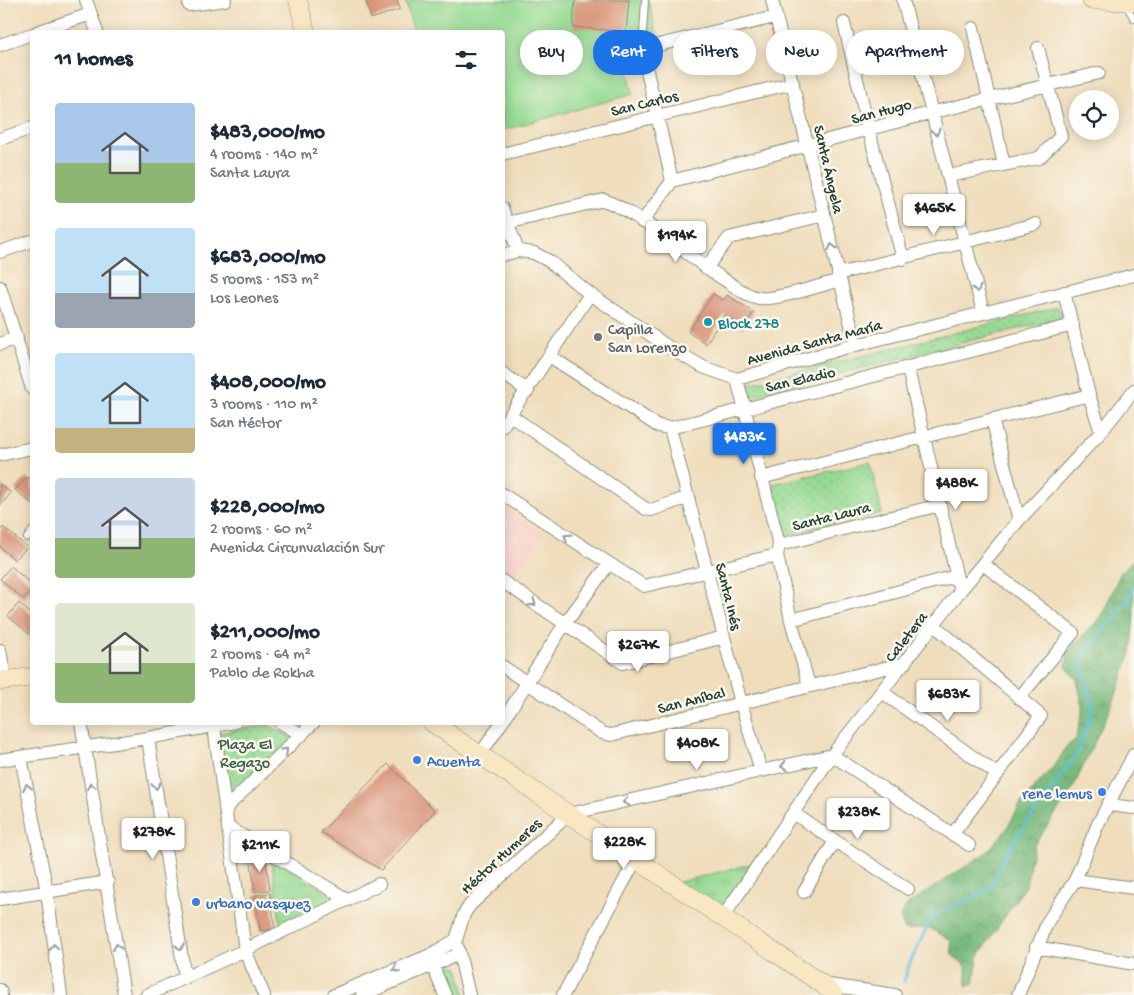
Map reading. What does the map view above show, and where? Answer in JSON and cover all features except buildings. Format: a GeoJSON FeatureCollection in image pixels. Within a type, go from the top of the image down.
{"type":"FeatureCollection","features":[{"type":"Feature","properties":{"kind":"main road"},"geometry":{"type":"LineString","coordinates":[[298,0],[306,30]]}},
{"type":"Feature","properties":{"kind":"main road"},"geometry":{"type":"LineString","coordinates":[[1091,0],[1129,2]]}},
{"type":"Feature","properties":{"kind":"main road"},"geometry":{"type":"LineString","coordinates":[[3,681],[30,677]]}},
{"type":"Feature","properties":{"kind":"main road"},"geometry":{"type":"LineString","coordinates":[[435,725],[723,917],[828,990]]}},
{"type":"Feature","properties":{"kind":"street"},"geometry":{"type":"LineString","coordinates":[[86,0],[96,30]]}},
{"type":"Feature","properties":{"kind":"street"},"geometry":{"type":"LineString","coordinates":[[189,6],[225,0]]}},
{"type":"Feature","properties":{"kind":"street","name":"Santa Ángela"},"geometry":{"type":"LineString","coordinates":[[772,0],[856,345]]}},
{"type":"Feature","properties":{"kind":"street"},"geometry":{"type":"LineString","coordinates":[[903,0],[930,113],[983,312]]}},
{"type":"Feature","properties":{"kind":"street"},"geometry":{"type":"LineString","coordinates":[[43,30],[91,14]]}},
{"type":"Feature","properties":{"kind":"street"},"geometry":{"type":"LineString","coordinates":[[663,44],[775,17]]}},
{"type":"Feature","properties":{"kind":"street"},"geometry":{"type":"LineString","coordinates":[[844,23],[869,131],[903,259]]}},
{"type":"Feature","properties":{"kind":"street"},"geometry":{"type":"LineString","coordinates":[[973,28],[1004,165]]}},
{"type":"Feature","properties":{"kind":"street"},"geometry":{"type":"LineString","coordinates":[[0,45],[30,35]]}},
{"type":"Feature","properties":{"kind":"street"},"geometry":{"type":"LineString","coordinates":[[948,176],[1039,158],[1061,136],[1038,48]]}},
{"type":"Feature","properties":{"kind":"street","name":"San Hugo"},"geometry":{"type":"LineString","coordinates":[[672,181],[869,131],[930,113],[1099,73]]}},
{"type":"Feature","properties":{"kind":"street"},"geometry":{"type":"LineString","coordinates":[[642,222],[672,181],[647,75]]}},
{"type":"Feature","properties":{"kind":"street","name":"San Carlos"},"geometry":{"type":"LineString","coordinates":[[505,153],[793,83]]}},
{"type":"Feature","properties":{"kind":"street"},"geometry":{"type":"LineString","coordinates":[[0,139],[30,129]]}},
{"type":"Feature","properties":{"kind":"street"},"geometry":{"type":"LineString","coordinates":[[507,223],[604,200],[642,222],[706,268],[750,296],[760,299],[1036,224]]}},
{"type":"Feature","properties":{"kind":"street"},"geometry":{"type":"LineString","coordinates":[[706,268],[729,238],[824,215]]}},
{"type":"Feature","properties":{"kind":"street"},"geometry":{"type":"LineString","coordinates":[[505,217],[518,251]]}},
{"type":"Feature","properties":{"kind":"street"},"geometry":{"type":"LineString","coordinates":[[0,252],[30,242]]}},
{"type":"Feature","properties":{"kind":"street","name":"Avenida Santa María"},"geometry":{"type":"LineString","coordinates":[[505,254],[518,251],[534,253],[549,261],[590,294],[703,367],[737,379],[856,345],[1134,275]]}},
{"type":"Feature","properties":{"kind":"street"},"geometry":{"type":"LineString","coordinates":[[0,287],[16,338],[27,349],[30,373]]}},
{"type":"Feature","properties":{"kind":"street"},"geometry":{"type":"LineString","coordinates":[[1064,292],[1100,432]]}},
{"type":"Feature","properties":{"kind":"street"},"geometry":{"type":"LineString","coordinates":[[505,422],[551,357],[590,294]]}},
{"type":"Feature","properties":{"kind":"street","name":"San Eladio"},"geometry":{"type":"LineString","coordinates":[[670,428],[744,408],[908,369],[1073,325]]}},
{"type":"Feature","properties":{"kind":"street"},"geometry":{"type":"LineString","coordinates":[[0,344],[16,338]]}},
{"type":"Feature","properties":{"kind":"street"},"geometry":{"type":"LineString","coordinates":[[551,357],[658,426],[670,428]]}},
{"type":"Feature","properties":{"kind":"street"},"geometry":{"type":"LineString","coordinates":[[908,369],[960,591]]}},
{"type":"Feature","properties":{"kind":"street"},"geometry":{"type":"LineString","coordinates":[[505,375],[528,391]]}},
{"type":"Feature","properties":{"kind":"street","name":"Santa Laura"},"geometry":{"type":"LineString","coordinates":[[737,379],[778,550],[940,505]]}},
{"type":"Feature","properties":{"kind":"street","name":"Caletera"},"geometry":{"type":"LineString","coordinates":[[723,917],[832,755],[960,591],[1019,520],[1100,432],[1134,390]]}},
{"type":"Feature","properties":{"kind":"street"},"geometry":{"type":"LineString","coordinates":[[761,478],[1089,395]]}},
{"type":"Feature","properties":{"kind":"street"},"geometry":{"type":"LineString","coordinates":[[510,415],[646,509],[651,510],[689,497]]}},
{"type":"Feature","properties":{"kind":"street"},"geometry":{"type":"LineString","coordinates":[[992,419],[1019,520]]}},
{"type":"Feature","properties":{"kind":"street","name":"Santa Inés"},"geometry":{"type":"LineString","coordinates":[[670,428],[741,703],[761,771]]}},
{"type":"Feature","properties":{"kind":"street"},"geometry":{"type":"LineString","coordinates":[[0,455],[30,448]]}},
{"type":"Feature","properties":{"kind":"street"},"geometry":{"type":"LineString","coordinates":[[505,496],[608,565],[644,586],[707,571],[778,550],[790,620],[809,686]]}},
{"type":"Feature","properties":{"kind":"street"},"geometry":{"type":"LineString","coordinates":[[983,564],[1073,633],[1019,698]]}},
{"type":"Feature","properties":{"kind":"street"},"geometry":{"type":"LineString","coordinates":[[505,718],[529,684],[564,625],[608,565]]}},
{"type":"Feature","properties":{"kind":"street"},"geometry":{"type":"LineString","coordinates":[[790,620],[956,576]]}},
{"type":"Feature","properties":{"kind":"street"},"geometry":{"type":"LineString","coordinates":[[505,583],[564,625],[623,663],[724,637]]}},
{"type":"Feature","properties":{"kind":"street"},"geometry":{"type":"LineString","coordinates":[[934,625],[1041,716],[952,835]]}},
{"type":"Feature","properties":{"kind":"street"},"geometry":{"type":"LineString","coordinates":[[0,650],[3,681]]}},
{"type":"Feature","properties":{"kind":"street","name":"San Aníbal"},"geometry":{"type":"LineString","coordinates":[[505,668],[602,733],[610,735],[905,663]]}},
{"type":"Feature","properties":{"kind":"street"},"geometry":{"type":"LineString","coordinates":[[882,692],[997,774]]}},
{"type":"Feature","properties":{"kind":"street"},"geometry":{"type":"LineString","coordinates":[[82,725],[84,748],[108,882],[124,995]]}},
{"type":"Feature","properties":{"kind":"street"},"geometry":{"type":"LineString","coordinates":[[0,760],[148,738],[219,725]]}},
{"type":"Feature","properties":{"kind":"street"},"geometry":{"type":"LineString","coordinates":[[285,725],[302,735]]}},
{"type":"Feature","properties":{"kind":"street"},"geometry":{"type":"LineString","coordinates":[[225,809],[311,725]]}},
{"type":"Feature","properties":{"kind":"street"},"geometry":{"type":"LineString","coordinates":[[480,755],[500,725]]}},
{"type":"Feature","properties":{"kind":"street"},"geometry":{"type":"LineString","coordinates":[[214,726],[245,950],[264,995]]}},
{"type":"Feature","properties":{"kind":"street"},"geometry":{"type":"LineString","coordinates":[[148,738],[185,978]]}},
{"type":"Feature","properties":{"kind":"street"},"geometry":{"type":"LineString","coordinates":[[1018,995],[1048,921],[1075,880],[1098,824],[1134,754]]}},
{"type":"Feature","properties":{"kind":"street"},"geometry":{"type":"LineString","coordinates":[[569,814],[832,755],[969,845]]}},
{"type":"Feature","properties":{"kind":"street"},"geometry":{"type":"LineString","coordinates":[[21,757],[47,892],[61,995]]}},
{"type":"Feature","properties":{"kind":"street"},"geometry":{"type":"LineString","coordinates":[[1109,805],[1134,808]]}},
{"type":"Feature","properties":{"kind":"street"},"geometry":{"type":"LineString","coordinates":[[793,813],[908,889]]}},
{"type":"Feature","properties":{"kind":"street","name":"Héctor Humeres"},"geometry":{"type":"LineString","coordinates":[[456,940],[464,914],[470,904],[569,814]]}},
{"type":"Feature","properties":{"kind":"street"},"geometry":{"type":"LineString","coordinates":[[228,827],[348,900]]}},
{"type":"Feature","properties":{"kind":"street"},"geometry":{"type":"LineString","coordinates":[[804,892],[835,841]]}},
{"type":"Feature","properties":{"kind":"street"},"geometry":{"type":"LineString","coordinates":[[563,995],[636,859]]}},
{"type":"Feature","properties":{"kind":"street"},"geometry":{"type":"LineString","coordinates":[[1075,880],[1134,888]]}},
{"type":"Feature","properties":{"kind":"street"},"geometry":{"type":"LineString","coordinates":[[0,899],[108,882]]}},
{"type":"Feature","properties":{"kind":"street"},"geometry":{"type":"LineString","coordinates":[[147,995],[245,950],[379,884]]}},
{"type":"Feature","properties":{"kind":"street"},"geometry":{"type":"LineString","coordinates":[[430,961],[456,940],[469,995]]}},
{"type":"Feature","properties":{"kind":"street"},"geometry":{"type":"LineString","coordinates":[[1036,947],[1134,964]]}},
{"type":"Feature","properties":{"kind":"street"},"geometry":{"type":"LineString","coordinates":[[334,995],[356,992],[430,961],[459,954]]}},
{"type":"Feature","properties":{"kind":"street"},"geometry":{"type":"LineString","coordinates":[[430,961],[445,995]]}},
{"type":"Feature","properties":{"kind":"street"},"geometry":{"type":"LineString","coordinates":[[0,990],[1,995]]}},
{"type":"Feature","properties":{"kind":"street"},"geometry":{"type":"LineString","coordinates":[[828,990],[895,995]]}},
{"type":"Feature","properties":{"kind":"lane"},"geometry":{"type":"LineString","coordinates":[[643,30],[645,0]]}},
{"type":"Feature","properties":{"kind":"lane"},"geometry":{"type":"LineString","coordinates":[[1129,2],[1134,19]]}},
{"type":"Feature","properties":{"kind":"lane"},"geometry":{"type":"LineString","coordinates":[[27,538],[30,534]]}},
{"type":"Feature","properties":{"kind":"shaded area"},"geometry":{"type":"Polygon","coordinates":[[[505,509],[544,534],[515,575],[505,568],[505,509]]]}},
{"type":"Feature","properties":{"kind":"green space"},"geometry":{"type":"Polygon","coordinates":[[[405,0],[648,0],[655,30],[593,30],[593,75],[629,75],[633,94],[505,129],[505,30],[413,30],[405,0]]]}},
{"type":"Feature","properties":{"kind":"green space"},"geometry":{"type":"Polygon","coordinates":[[[1058,307],[1061,318],[752,396],[749,384],[1058,307]]]}},
{"type":"Feature","properties":{"kind":"green space"},"geometry":{"type":"Polygon","coordinates":[[[870,462],[882,513],[784,535],[772,484],[870,462]]]}},
{"type":"Feature","properties":{"kind":"green space"},"geometry":{"type":"Polygon","coordinates":[[[1134,559],[1134,615],[1131,652],[1115,698],[1072,790],[1034,845],[1026,885],[978,957],[974,983],[967,987],[966,966],[952,955],[951,940],[929,928],[905,930],[900,917],[907,905],[986,853],[1006,830],[1021,803],[1058,761],[1066,747],[1076,739],[1083,708],[1077,680],[1066,667],[1068,651],[1101,617],[1121,572],[1134,559]]]}},
{"type":"Feature","properties":{"kind":"green space","name":"Plaza El Regazo"},"geometry":{"type":"Polygon","coordinates":[[[269,725],[293,738],[236,793],[229,794],[219,733],[269,725]]]}},
{"type":"Feature","properties":{"kind":"green space"},"geometry":{"type":"Polygon","coordinates":[[[271,857],[339,900],[281,928],[271,857]]]}},
{"type":"Feature","properties":{"kind":"green space"},"geometry":{"type":"Polygon","coordinates":[[[755,863],[720,913],[676,883],[755,863]]]}},
{"type":"Feature","properties":{"kind":"green space"},"geometry":{"type":"Polygon","coordinates":[[[446,964],[458,967],[465,995],[450,995],[440,972],[441,968],[446,964]]]}},
{"type":"Feature","properties":{"kind":"waterway"},"geometry":{"type":"LineString","coordinates":[[904,982],[909,965],[932,917],[988,890],[1012,844],[1078,752],[1093,707],[1080,661],[1128,599],[1134,587]]}},
{"type":"Feature","properties":{"kind":"place","name":"Block 278"},"geometry":{"type":"Point","coordinates":[708,322]}},
{"type":"Feature","properties":{"kind":"place","name":"Capilla San Lorenzo"},"geometry":{"type":"Point","coordinates":[598,337]}},
{"type":"Feature","properties":{"kind":"place","name":"Acuenta"},"geometry":{"type":"Point","coordinates":[417,760]}},
{"type":"Feature","properties":{"kind":"place","name":"rene lemus"},"geometry":{"type":"Point","coordinates":[1102,792]}},
{"type":"Feature","properties":{"kind":"place","name":"urbano vasquez"},"geometry":{"type":"Point","coordinates":[196,902]}}]}
